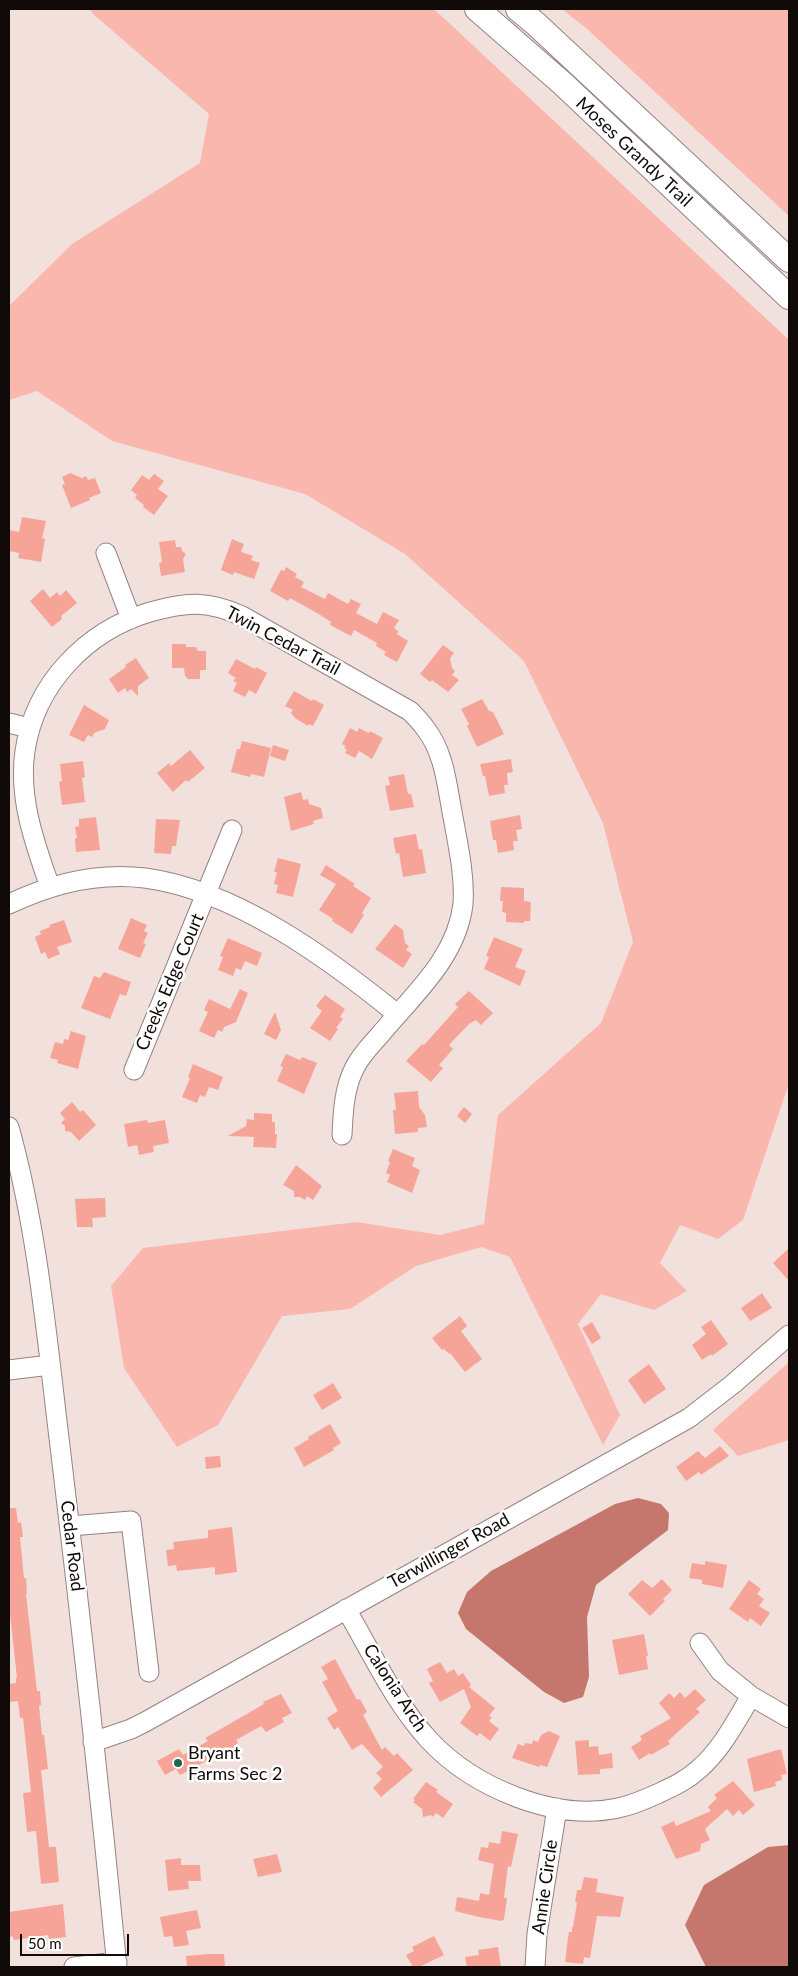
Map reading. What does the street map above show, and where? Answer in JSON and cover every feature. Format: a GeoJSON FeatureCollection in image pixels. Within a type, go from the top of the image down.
{"type":"FeatureCollection","features":[{"type":"Feature","properties":{"kind":"main road","name":"Moses Grandy Trail"},"geometry":{"type":"LineString","coordinates":[[477,9],[562,83],[789,297]]}},
{"type":"Feature","properties":{"kind":"main road","name":"Moses Grandy Trail"},"geometry":{"type":"LineString","coordinates":[[518,9],[789,260]]}},
{"type":"Feature","properties":{"kind":"street"},"geometry":{"type":"LineString","coordinates":[[106,553],[131,619]]}},
{"type":"Feature","properties":{"kind":"street","name":"Twin Cedar Trail"},"geometry":{"type":"LineString","coordinates":[[50,888],[32,831],[23,791],[24,752],[29,728],[46,691],[58,673],[92,640],[116,625],[178,604],[214,606],[235,613],[397,702],[410,711],[426,728],[441,758],[457,838],[463,887],[463,905],[457,930],[447,954],[426,982],[363,1055],[353,1071],[347,1089],[342,1136]]}},
{"type":"Feature","properties":{"kind":"street"},"geometry":{"type":"LineString","coordinates":[[9,723],[29,728]]}},
{"type":"Feature","properties":{"kind":"street","name":"Creeks Edge Court"},"geometry":{"type":"LineString","coordinates":[[134,1070],[232,830]]}},
{"type":"Feature","properties":{"kind":"street"},"geometry":{"type":"LineString","coordinates":[[9,904],[50,888],[86,879],[111,877],[144,878],[166,882],[206,895],[257,918],[310,948],[356,981],[397,1014]]}},
{"type":"Feature","properties":{"kind":"street","name":"Cedar Road"},"geometry":{"type":"LineString","coordinates":[[9,1127],[28,1208],[50,1365],[83,1632],[117,1965]]}},
{"type":"Feature","properties":{"kind":"street","name":"Terwillinger Road"},"geometry":{"type":"LineString","coordinates":[[93,1742],[132,1729],[145,1722],[689,1418],[733,1384],[789,1335]]}},
{"type":"Feature","properties":{"kind":"street"},"geometry":{"type":"LineString","coordinates":[[9,1370],[50,1365]]}},
{"type":"Feature","properties":{"kind":"street"},"geometry":{"type":"LineString","coordinates":[[70,1526],[131,1521],[149,1672]]}},
{"type":"Feature","properties":{"kind":"street","name":"Calonia Arch"},"geometry":{"type":"LineString","coordinates":[[346,1609],[408,1714],[442,1752],[490,1785],[522,1800],[557,1808],[593,1811],[616,1809],[636,1804],[679,1784],[699,1769],[724,1742],[751,1696]]}},
{"type":"Feature","properties":{"kind":"street"},"geometry":{"type":"LineString","coordinates":[[700,1643],[720,1671],[751,1696],[789,1718]]}},
{"type":"Feature","properties":{"kind":"street","name":"Annie Circle"},"geometry":{"type":"LineString","coordinates":[[535,1967],[538,1934],[557,1808]]}},
{"type":"Feature","properties":{"kind":"street"},"geometry":{"type":"LineString","coordinates":[[74,1967],[117,1965]]}},
{"type":"Feature","properties":{"kind":"shaded area"},"geometry":{"type":"Polygon","coordinates":[[[90,9],[434,9],[789,340],[789,1083],[743,1220],[718,1239],[680,1225],[660,1263],[687,1291],[654,1310],[601,1294],[578,1324],[620,1415],[603,1445],[510,1257],[481,1247],[416,1266],[350,1309],[282,1316],[218,1425],[177,1447],[124,1368],[111,1286],[143,1248],[356,1222],[440,1235],[484,1224],[498,1115],[601,1023],[633,942],[603,823],[524,661],[405,554],[305,494],[112,441],[37,391],[9,400],[9,306],[72,244],[200,163],[209,114],[93,14],[90,9]]]}},
{"type":"Feature","properties":{"kind":"shaded area"},"geometry":{"type":"Polygon","coordinates":[[[562,9],[789,9],[789,216],[586,28],[562,9]]]}},
{"type":"Feature","properties":{"kind":"shaded area"},"geometry":{"type":"Polygon","coordinates":[[[789,1362],[789,1440],[738,1456],[713,1430],[789,1362]]]}},
{"type":"Feature","properties":{"kind":"shaded area"},"geometry":{"type":"Polygon","coordinates":[[[638,1498],[661,1504],[669,1513],[668,1530],[596,1585],[587,1617],[589,1677],[583,1697],[564,1703],[544,1692],[466,1629],[458,1613],[467,1592],[491,1571],[615,1504],[638,1498]]]}},
{"type":"Feature","properties":{"kind":"shaded area"},"geometry":{"type":"Polygon","coordinates":[[[789,1845],[789,1967],[706,1967],[685,1925],[704,1885],[768,1847],[789,1845]]]}},
{"type":"Feature","properties":{"kind":"building"},"geometry":{"type":"Polygon","coordinates":[[[70,473],[82,478],[86,476],[88,480],[95,478],[101,493],[71,508],[62,485],[65,484],[62,477],[70,473]]]}},
{"type":"Feature","properties":{"kind":"building"},"geometry":{"type":"Polygon","coordinates":[[[154,474],[164,481],[158,489],[168,496],[154,515],[143,507],[144,505],[135,498],[137,495],[131,490],[142,475],[149,480],[154,474]]]}},
{"type":"Feature","properties":{"kind":"building"},"geometry":{"type":"Polygon","coordinates":[[[22,517],[46,521],[42,538],[45,539],[41,562],[18,558],[19,553],[9,551],[9,530],[19,532],[22,517]]]}},
{"type":"Feature","properties":{"kind":"building"},"geometry":{"type":"Polygon","coordinates":[[[232,539],[244,544],[241,552],[253,556],[251,560],[260,563],[254,579],[234,572],[233,575],[221,570],[232,539]]]}},
{"type":"Feature","properties":{"kind":"building"},"geometry":{"type":"Polygon","coordinates":[[[175,540],[176,547],[181,547],[182,551],[186,554],[183,559],[185,572],[161,576],[159,563],[162,562],[159,542],[175,540]]]}},
{"type":"Feature","properties":{"kind":"building"},"geometry":{"type":"Polygon","coordinates":[[[286,567],[297,574],[295,577],[304,582],[301,587],[325,599],[328,593],[348,604],[351,599],[361,604],[356,613],[377,624],[383,612],[399,620],[394,628],[398,631],[397,634],[408,641],[397,662],[384,655],[386,652],[376,646],[377,643],[354,630],[351,636],[330,625],[331,622],[290,598],[288,601],[270,591],[281,570],[284,571],[286,567]]]}},
{"type":"Feature","properties":{"kind":"building"},"geometry":{"type":"Polygon","coordinates":[[[43,589],[50,598],[57,592],[60,596],[66,590],[77,603],[61,616],[62,619],[52,627],[30,601],[43,589]]]}},
{"type":"Feature","properties":{"kind":"building"},"geometry":{"type":"Polygon","coordinates":[[[172,644],[186,644],[186,647],[196,647],[198,651],[206,651],[206,670],[200,670],[200,679],[188,679],[185,676],[184,668],[172,668],[172,644]]]}},
{"type":"Feature","properties":{"kind":"building"},"geometry":{"type":"Polygon","coordinates":[[[443,645],[454,653],[450,658],[452,668],[455,671],[452,675],[459,680],[448,692],[420,674],[443,645]]]}},
{"type":"Feature","properties":{"kind":"building"},"geometry":{"type":"Polygon","coordinates":[[[136,658],[149,678],[138,686],[138,696],[131,689],[127,692],[125,688],[118,693],[109,679],[136,658]]]}},
{"type":"Feature","properties":{"kind":"building"},"geometry":{"type":"Polygon","coordinates":[[[236,659],[267,673],[256,694],[249,690],[245,697],[233,691],[237,683],[233,681],[236,678],[228,673],[236,659]]]}},
{"type":"Feature","properties":{"kind":"building"},"geometry":{"type":"Polygon","coordinates":[[[294,691],[324,705],[313,726],[309,724],[308,726],[295,718],[291,713],[293,710],[285,706],[294,691]]]}},
{"type":"Feature","properties":{"kind":"building"},"geometry":{"type":"Polygon","coordinates":[[[482,699],[489,711],[493,712],[504,734],[477,747],[467,726],[469,724],[461,709],[482,699]]]}},
{"type":"Feature","properties":{"kind":"building"},"geometry":{"type":"Polygon","coordinates":[[[84,705],[109,720],[105,729],[94,733],[92,737],[88,735],[84,742],[69,735],[84,705]]]}},
{"type":"Feature","properties":{"kind":"building"},"geometry":{"type":"Polygon","coordinates":[[[350,728],[357,732],[359,728],[369,733],[370,731],[383,738],[372,759],[359,751],[355,758],[345,753],[347,750],[344,748],[346,746],[342,744],[350,728]]]}},
{"type":"Feature","properties":{"kind":"building"},"geometry":{"type":"Polygon","coordinates":[[[242,741],[271,748],[264,777],[251,774],[250,777],[231,772],[237,749],[240,749],[242,741]]]}},
{"type":"Feature","properties":{"kind":"building"},"geometry":{"type":"Polygon","coordinates":[[[273,745],[289,750],[285,761],[270,756],[273,745]]]}},
{"type":"Feature","properties":{"kind":"building"},"geometry":{"type":"Polygon","coordinates":[[[190,750],[205,768],[188,782],[186,780],[173,792],[157,773],[169,763],[171,766],[190,750]]]}},
{"type":"Feature","properties":{"kind":"building"},"geometry":{"type":"Polygon","coordinates":[[[511,759],[513,772],[507,773],[508,785],[504,785],[505,793],[489,796],[485,776],[483,776],[480,764],[511,759]]]}},
{"type":"Feature","properties":{"kind":"building"},"geometry":{"type":"Polygon","coordinates":[[[83,761],[85,777],[82,778],[85,802],[62,805],[59,782],[62,781],[60,764],[83,761]]]}},
{"type":"Feature","properties":{"kind":"building"},"geometry":{"type":"Polygon","coordinates":[[[404,774],[408,794],[411,794],[414,807],[390,811],[385,786],[390,785],[388,777],[404,774]]]}},
{"type":"Feature","properties":{"kind":"building"},"geometry":{"type":"Polygon","coordinates":[[[301,792],[303,800],[308,799],[309,804],[321,808],[323,818],[313,821],[314,824],[291,831],[284,797],[301,792]]]}},
{"type":"Feature","properties":{"kind":"building"},"geometry":{"type":"Polygon","coordinates":[[[520,815],[522,829],[516,830],[518,841],[513,841],[514,850],[498,853],[496,840],[493,840],[490,821],[520,815]]]}},
{"type":"Feature","properties":{"kind":"building"},"geometry":{"type":"Polygon","coordinates":[[[96,817],[100,850],[76,852],[75,839],[77,838],[75,827],[79,826],[79,819],[96,817]]]}},
{"type":"Feature","properties":{"kind":"building"},"geometry":{"type":"Polygon","coordinates":[[[156,819],[180,820],[176,846],[172,846],[171,854],[154,853],[156,819]]]}},
{"type":"Feature","properties":{"kind":"building"},"geometry":{"type":"Polygon","coordinates":[[[416,834],[419,850],[422,849],[426,873],[403,877],[399,853],[396,854],[393,838],[416,834]]]}},
{"type":"Feature","properties":{"kind":"building"},"geometry":{"type":"Polygon","coordinates":[[[278,858],[301,864],[293,897],[276,893],[278,885],[274,884],[277,872],[274,872],[278,858]]]}},
{"type":"Feature","properties":{"kind":"building"},"geometry":{"type":"Polygon","coordinates":[[[326,865],[355,884],[353,886],[371,898],[362,913],[364,915],[352,934],[319,910],[336,884],[320,875],[326,865]]]}},
{"type":"Feature","properties":{"kind":"building"},"geometry":{"type":"Polygon","coordinates":[[[501,887],[524,888],[524,901],[531,902],[530,921],[524,921],[524,923],[506,922],[506,913],[502,912],[503,901],[500,901],[501,887]]]}},
{"type":"Feature","properties":{"kind":"building"},"geometry":{"type":"Polygon","coordinates":[[[131,918],[147,925],[144,931],[148,933],[143,943],[146,944],[140,958],[118,949],[131,918]]]}},
{"type":"Feature","properties":{"kind":"building"},"geometry":{"type":"Polygon","coordinates":[[[64,920],[72,942],[57,947],[60,954],[48,959],[45,952],[41,954],[35,937],[41,934],[40,931],[50,927],[49,925],[64,920]]]}},
{"type":"Feature","properties":{"kind":"building"},"geometry":{"type":"Polygon","coordinates":[[[395,924],[403,930],[405,943],[409,946],[406,950],[412,954],[403,968],[375,949],[395,924]]]}},
{"type":"Feature","properties":{"kind":"building"},"geometry":{"type":"Polygon","coordinates":[[[494,937],[523,949],[515,967],[526,971],[520,986],[484,969],[489,957],[486,956],[494,937]]]}},
{"type":"Feature","properties":{"kind":"building"},"geometry":{"type":"Polygon","coordinates":[[[228,938],[262,953],[257,966],[245,961],[241,970],[236,968],[233,976],[218,970],[223,957],[220,956],[228,938]]]}},
{"type":"Feature","properties":{"kind":"building"},"geometry":{"type":"Polygon","coordinates":[[[104,972],[131,982],[126,996],[120,994],[110,1019],[81,1008],[94,976],[100,978],[104,972]]]}},
{"type":"Feature","properties":{"kind":"building"},"geometry":{"type":"Polygon","coordinates":[[[240,989],[248,993],[236,1022],[224,1027],[222,1032],[218,1030],[214,1038],[199,1031],[208,1012],[204,1010],[209,999],[230,1009],[240,989]]]}},
{"type":"Feature","properties":{"kind":"building"},"geometry":{"type":"Polygon","coordinates":[[[469,991],[493,1013],[481,1025],[476,1020],[469,1024],[449,1045],[453,1049],[439,1065],[443,1068],[431,1082],[406,1061],[422,1044],[424,1045],[458,1007],[455,1004],[469,991]]]}},
{"type":"Feature","properties":{"kind":"building"},"geometry":{"type":"Polygon","coordinates":[[[325,995],[345,1009],[340,1017],[343,1019],[330,1041],[310,1028],[322,1011],[316,1006],[325,995]]]}},
{"type":"Feature","properties":{"kind":"building"},"geometry":{"type":"Polygon","coordinates":[[[275,1012],[281,1030],[276,1040],[264,1034],[275,1012]]]}},
{"type":"Feature","properties":{"kind":"building"},"geometry":{"type":"Polygon","coordinates":[[[71,1031],[86,1036],[78,1069],[57,1063],[58,1060],[50,1058],[55,1042],[63,1044],[64,1039],[68,1040],[71,1031]]]}},
{"type":"Feature","properties":{"kind":"building"},"geometry":{"type":"Polygon","coordinates":[[[286,1054],[300,1060],[302,1057],[317,1063],[304,1094],[277,1081],[283,1067],[280,1066],[286,1054]]]}},
{"type":"Feature","properties":{"kind":"building"},"geometry":{"type":"Polygon","coordinates":[[[193,1064],[223,1077],[218,1090],[209,1087],[205,1097],[200,1095],[197,1103],[182,1097],[190,1078],[188,1077],[193,1064]]]}},
{"type":"Feature","properties":{"kind":"building"},"geometry":{"type":"Polygon","coordinates":[[[418,1091],[419,1107],[425,1115],[427,1127],[418,1128],[418,1132],[395,1134],[393,1110],[396,1110],[394,1093],[418,1091]]]}},
{"type":"Feature","properties":{"kind":"building"},"geometry":{"type":"Polygon","coordinates":[[[72,1102],[80,1112],[83,1110],[96,1125],[79,1141],[71,1132],[65,1131],[65,1126],[61,1123],[65,1119],[60,1113],[72,1102]]]}},
{"type":"Feature","properties":{"kind":"building"},"geometry":{"type":"Polygon","coordinates":[[[464,1107],[472,1114],[465,1123],[457,1116],[464,1107]]]}},
{"type":"Feature","properties":{"kind":"building"},"geometry":{"type":"Polygon","coordinates":[[[254,1113],[272,1114],[272,1122],[275,1122],[275,1134],[277,1134],[276,1148],[253,1147],[254,1137],[228,1136],[246,1126],[247,1119],[254,1120],[254,1113]]]}},
{"type":"Feature","properties":{"kind":"building"},"geometry":{"type":"Polygon","coordinates":[[[147,1120],[148,1123],[165,1120],[169,1143],[153,1146],[154,1152],[139,1155],[137,1145],[128,1147],[124,1124],[147,1120]]]}},
{"type":"Feature","properties":{"kind":"building"},"geometry":{"type":"Polygon","coordinates":[[[393,1149],[415,1158],[412,1166],[420,1170],[412,1193],[387,1182],[390,1175],[386,1173],[390,1162],[388,1161],[393,1149]]]}},
{"type":"Feature","properties":{"kind":"building"},"geometry":{"type":"Polygon","coordinates":[[[296,1165],[322,1186],[313,1200],[307,1196],[305,1200],[300,1197],[294,1197],[294,1191],[283,1185],[296,1165]]]}},
{"type":"Feature","properties":{"kind":"building"},"geometry":{"type":"Polygon","coordinates":[[[105,1198],[106,1217],[92,1218],[93,1227],[77,1227],[75,1199],[105,1198]]]}},
{"type":"Feature","properties":{"kind":"building"},"geometry":{"type":"Polygon","coordinates":[[[789,1248],[789,1281],[773,1263],[789,1248]]]}},
{"type":"Feature","properties":{"kind":"building"},"geometry":{"type":"Polygon","coordinates":[[[762,1293],[772,1308],[750,1321],[741,1308],[762,1293]]]}},
{"type":"Feature","properties":{"kind":"building"},"geometry":{"type":"Polygon","coordinates":[[[460,1316],[467,1326],[461,1331],[482,1359],[465,1372],[450,1353],[444,1349],[442,1350],[432,1338],[460,1316]]]}},
{"type":"Feature","properties":{"kind":"building"},"geometry":{"type":"Polygon","coordinates":[[[711,1320],[728,1344],[712,1356],[711,1354],[702,1360],[692,1345],[706,1334],[701,1327],[711,1320]]]}},
{"type":"Feature","properties":{"kind":"building"},"geometry":{"type":"Polygon","coordinates":[[[592,1322],[601,1338],[592,1344],[582,1328],[592,1322]]]}},
{"type":"Feature","properties":{"kind":"building"},"geometry":{"type":"Polygon","coordinates":[[[649,1364],[666,1389],[644,1404],[628,1380],[649,1364]]]}},
{"type":"Feature","properties":{"kind":"building"},"geometry":{"type":"Polygon","coordinates":[[[333,1383],[342,1398],[322,1410],[313,1395],[333,1383]]]}},
{"type":"Feature","properties":{"kind":"building"},"geometry":{"type":"Polygon","coordinates":[[[330,1424],[341,1443],[333,1448],[334,1450],[304,1467],[294,1448],[330,1424]]]}},
{"type":"Feature","properties":{"kind":"building"},"geometry":{"type":"Polygon","coordinates":[[[720,1446],[729,1456],[701,1475],[699,1472],[686,1481],[676,1467],[698,1451],[705,1458],[720,1446]]]}},
{"type":"Feature","properties":{"kind":"building"},"geometry":{"type":"Polygon","coordinates":[[[220,1456],[221,1467],[206,1469],[205,1457],[220,1456]]]}},
{"type":"Feature","properties":{"kind":"building"},"geometry":{"type":"Polygon","coordinates":[[[9,1508],[16,1508],[18,1523],[21,1522],[23,1537],[20,1537],[24,1578],[26,1578],[26,1594],[37,1691],[40,1691],[41,1705],[39,1706],[42,1735],[44,1735],[48,1769],[41,1770],[49,1847],[56,1847],[59,1882],[41,1884],[36,1831],[27,1832],[23,1793],[31,1792],[23,1718],[20,1718],[18,1701],[9,1702],[9,1684],[16,1683],[17,1678],[9,1604],[9,1508]]]}},
{"type":"Feature","properties":{"kind":"building"},"geometry":{"type":"Polygon","coordinates":[[[232,1527],[237,1572],[215,1575],[215,1567],[177,1571],[176,1565],[168,1566],[166,1550],[174,1549],[173,1542],[208,1538],[208,1530],[232,1527]]]}},
{"type":"Feature","properties":{"kind":"building"},"geometry":{"type":"Polygon","coordinates":[[[705,1561],[727,1565],[723,1588],[702,1584],[702,1580],[689,1578],[692,1563],[705,1565],[705,1561]]]}},
{"type":"Feature","properties":{"kind":"building"},"geometry":{"type":"Polygon","coordinates":[[[662,1579],[672,1590],[663,1599],[665,1601],[650,1616],[628,1594],[642,1580],[652,1588],[662,1579]]]}},
{"type":"Feature","properties":{"kind":"building"},"geometry":{"type":"Polygon","coordinates":[[[749,1580],[761,1589],[757,1594],[764,1599],[759,1606],[770,1613],[761,1626],[750,1618],[748,1622],[729,1609],[749,1580]]]}},
{"type":"Feature","properties":{"kind":"building"},"geometry":{"type":"Polygon","coordinates":[[[644,1634],[648,1669],[619,1675],[612,1640],[644,1634]]]}},
{"type":"Feature","properties":{"kind":"building"},"geometry":{"type":"Polygon","coordinates":[[[335,1659],[357,1700],[360,1699],[367,1712],[363,1715],[382,1750],[385,1747],[394,1756],[397,1753],[413,1770],[381,1797],[373,1788],[382,1779],[376,1773],[383,1767],[362,1744],[352,1750],[338,1727],[334,1730],[327,1718],[338,1711],[322,1682],[328,1679],[321,1667],[335,1659]]]}},
{"type":"Feature","properties":{"kind":"building"},"geometry":{"type":"Polygon","coordinates":[[[440,1662],[447,1673],[454,1669],[458,1676],[463,1673],[471,1685],[469,1687],[495,1708],[489,1716],[492,1717],[489,1721],[499,1729],[490,1741],[480,1733],[477,1736],[460,1723],[471,1707],[464,1689],[440,1702],[429,1683],[433,1681],[427,1669],[440,1662]]]}},
{"type":"Feature","properties":{"kind":"building"},"geometry":{"type":"Polygon","coordinates":[[[695,1689],[706,1700],[696,1709],[700,1712],[668,1741],[670,1744],[639,1760],[631,1747],[642,1740],[640,1736],[671,1718],[659,1703],[669,1693],[674,1698],[680,1692],[685,1698],[695,1689]]]}},
{"type":"Feature","properties":{"kind":"building"},"geometry":{"type":"Polygon","coordinates":[[[281,1694],[292,1713],[282,1718],[284,1722],[266,1732],[261,1726],[236,1740],[238,1743],[235,1745],[234,1752],[227,1750],[180,1775],[176,1769],[165,1775],[157,1761],[179,1749],[183,1755],[208,1741],[205,1738],[264,1704],[263,1702],[281,1694]]]}},
{"type":"Feature","properties":{"kind":"building"},"geometry":{"type":"Polygon","coordinates":[[[549,1731],[560,1736],[547,1767],[540,1765],[539,1767],[512,1758],[518,1744],[524,1746],[525,1743],[532,1744],[533,1740],[538,1742],[541,1735],[549,1731]]]}},
{"type":"Feature","properties":{"kind":"building"},"geometry":{"type":"Polygon","coordinates":[[[589,1740],[589,1747],[598,1746],[599,1755],[612,1753],[613,1768],[600,1769],[600,1774],[578,1775],[575,1741],[589,1740]]]}},
{"type":"Feature","properties":{"kind":"building"},"geometry":{"type":"Polygon","coordinates":[[[781,1749],[787,1774],[781,1775],[782,1780],[775,1782],[776,1786],[754,1792],[747,1759],[781,1749]]]}},
{"type":"Feature","properties":{"kind":"building"},"geometry":{"type":"Polygon","coordinates":[[[733,1781],[755,1805],[743,1815],[739,1810],[733,1816],[727,1809],[705,1829],[710,1840],[701,1844],[700,1851],[676,1859],[661,1827],[674,1821],[676,1826],[711,1811],[708,1807],[717,1798],[714,1795],[733,1781]]]}},
{"type":"Feature","properties":{"kind":"building"},"geometry":{"type":"Polygon","coordinates":[[[426,1782],[453,1804],[443,1818],[436,1813],[433,1817],[431,1815],[423,1817],[422,1809],[413,1802],[415,1800],[413,1799],[426,1782]]]}},
{"type":"Feature","properties":{"kind":"building"},"geometry":{"type":"Polygon","coordinates":[[[502,1831],[518,1834],[511,1867],[508,1866],[504,1898],[507,1898],[504,1919],[502,1921],[455,1911],[457,1897],[479,1901],[480,1893],[489,1895],[494,1864],[478,1860],[481,1847],[488,1848],[489,1842],[500,1844],[502,1831]]]}},
{"type":"Feature","properties":{"kind":"building"},"geometry":{"type":"Polygon","coordinates":[[[277,1854],[282,1872],[258,1877],[253,1859],[277,1854]]]}},
{"type":"Feature","properties":{"kind":"building"},"geometry":{"type":"Polygon","coordinates":[[[181,1858],[181,1865],[200,1865],[201,1881],[188,1881],[189,1889],[168,1891],[165,1860],[181,1858]]]}},
{"type":"Feature","properties":{"kind":"building"},"geometry":{"type":"Polygon","coordinates":[[[584,1877],[598,1879],[596,1892],[624,1897],[620,1917],[597,1916],[590,1958],[584,1957],[583,1964],[565,1962],[569,1932],[572,1932],[577,1903],[575,1902],[577,1890],[581,1890],[584,1877]]]}},
{"type":"Feature","properties":{"kind":"building"},"geometry":{"type":"Polygon","coordinates":[[[63,1904],[66,1937],[49,1939],[48,1935],[14,1940],[12,1936],[9,1937],[9,1912],[63,1904]]]}},
{"type":"Feature","properties":{"kind":"building"},"geometry":{"type":"Polygon","coordinates":[[[197,1910],[201,1928],[186,1931],[189,1945],[174,1947],[172,1936],[164,1937],[160,1917],[197,1910]]]}},
{"type":"Feature","properties":{"kind":"building"},"geometry":{"type":"Polygon","coordinates":[[[434,1936],[444,1955],[419,1967],[413,1967],[406,1955],[414,1951],[412,1947],[434,1936]]]}},
{"type":"Feature","properties":{"kind":"building"},"geometry":{"type":"Polygon","coordinates":[[[498,1947],[501,1967],[467,1967],[465,1957],[479,1955],[478,1950],[498,1947]]]}},
{"type":"Feature","properties":{"kind":"building"},"geometry":{"type":"Polygon","coordinates":[[[224,1954],[225,1967],[187,1967],[186,1956],[224,1954]]]}},
{"type":"Feature","properties":{"kind":"place","name":"Bryant Farms Sec 2"},"geometry":{"type":"Point","coordinates":[178,1763]}}]}
